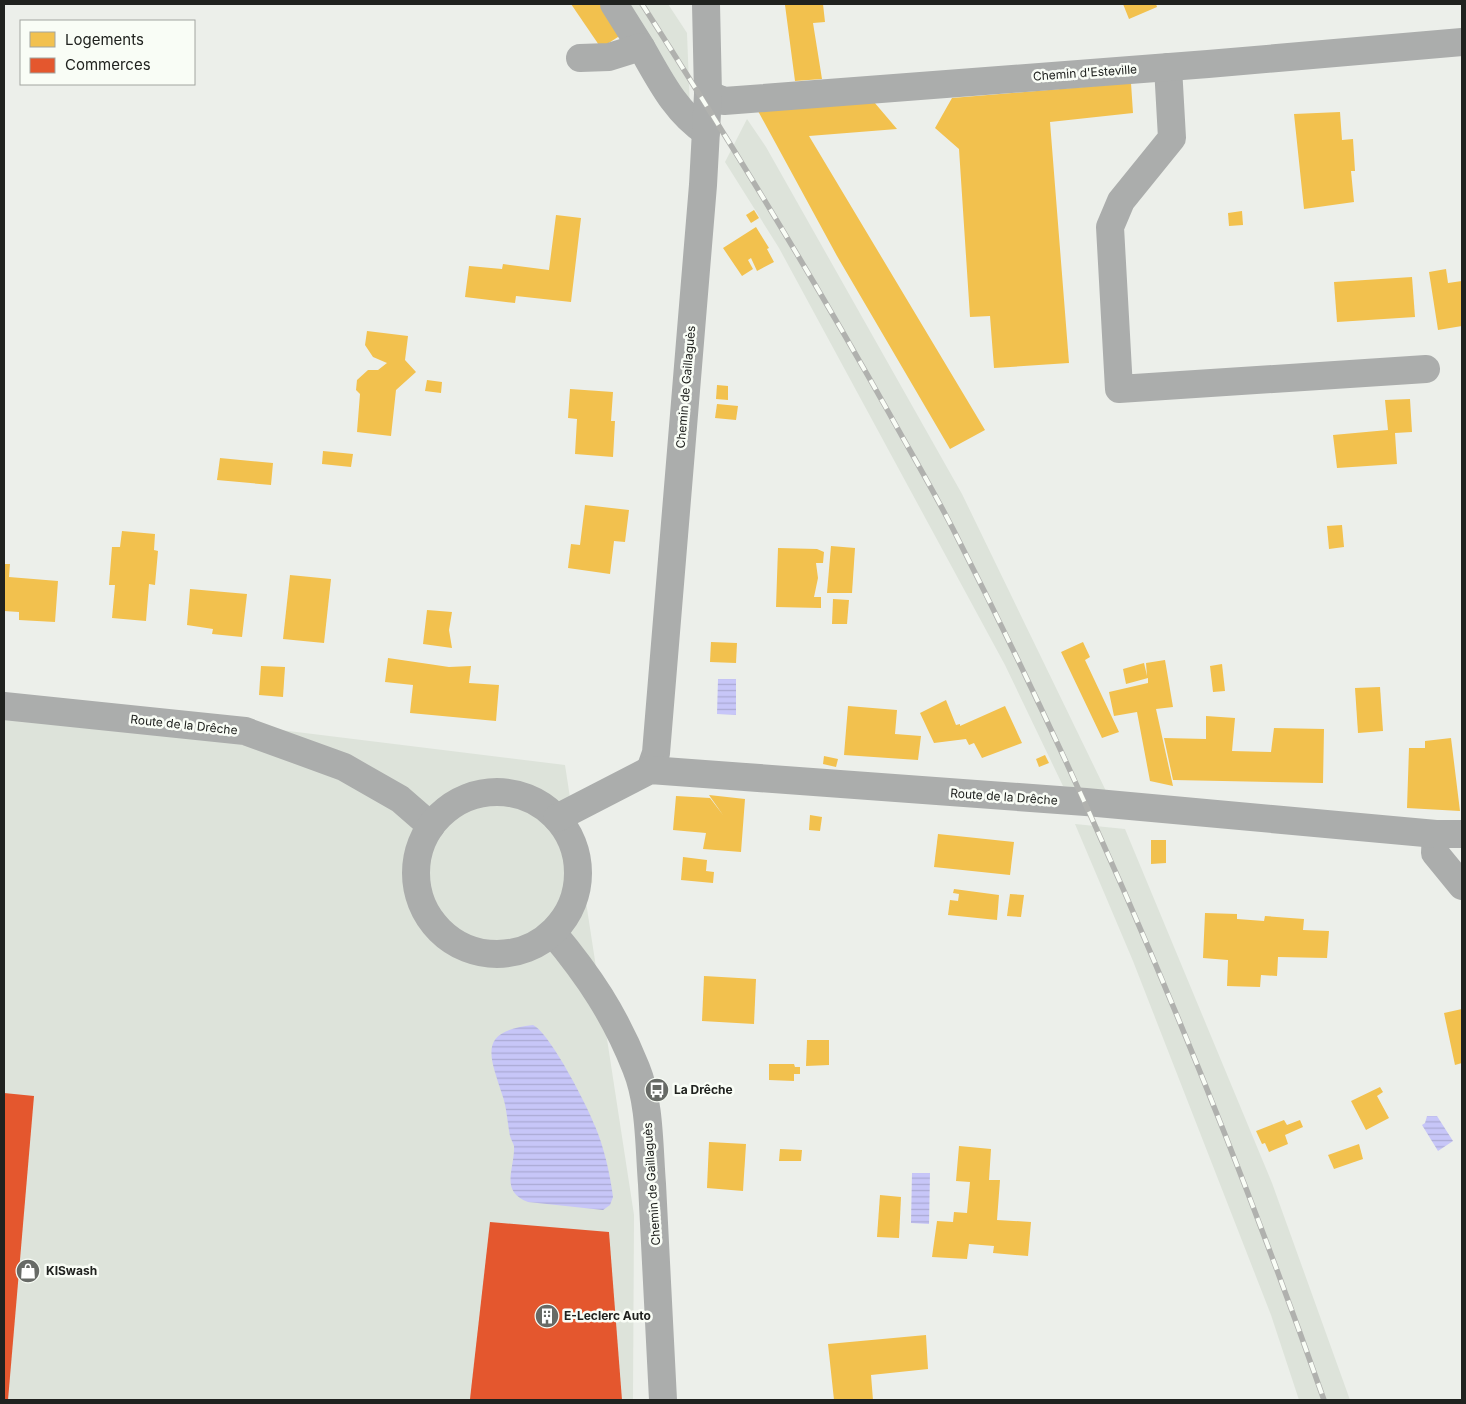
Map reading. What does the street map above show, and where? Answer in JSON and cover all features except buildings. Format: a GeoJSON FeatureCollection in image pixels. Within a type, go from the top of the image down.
{"type":"FeatureCollection","features":[{"type":"Feature","properties":{"kind":"street"},"geometry":{"type":"LineString","coordinates":[[614,4],[675,105],[692,123],[706,132]]}},
{"type":"Feature","properties":{"kind":"street","name":"Chemin de Gaillaguès"},"geometry":{"type":"LineString","coordinates":[[650,770],[656,753],[706,132],[708,94],[706,4]]}},
{"type":"Feature","properties":{"kind":"street","name":"Chemin d'Esteville"},"geometry":{"type":"LineString","coordinates":[[708,94],[724,101],[1462,42]]}},
{"type":"Feature","properties":{"kind":"street"},"geometry":{"type":"LineString","coordinates":[[580,58],[609,57],[641,47]]}},
{"type":"Feature","properties":{"kind":"street"},"geometry":{"type":"LineString","coordinates":[[1168,67],[1172,138],[1121,201],[1110,227],[1118,389],[1426,369]]}},
{"type":"Feature","properties":{"kind":"street","name":"Route de la Drêche"},"geometry":{"type":"LineString","coordinates":[[4,706],[245,732],[344,768],[400,799],[431,826]]}},
{"type":"Feature","properties":{"kind":"street"},"geometry":{"type":"LineString","coordinates":[[557,818],[650,770]]}},
{"type":"Feature","properties":{"kind":"street","name":"Route de la Drêche"},"geometry":{"type":"LineString","coordinates":[[650,770],[1086,802],[1436,834],[1462,834]]}},
{"type":"Feature","properties":{"kind":"street"},"geometry":{"type":"LineString","coordinates":[[484,793],[516,794],[545,807],[557,818],[574,845],[579,876],[571,907],[564,921],[553,933],[527,949],[497,955],[467,949],[440,932],[422,904],[416,872],[423,841],[431,826],[441,814],[454,804],[484,793]]}},
{"type":"Feature","properties":{"kind":"street"},"geometry":{"type":"LineString","coordinates":[[1436,834],[1435,852],[1462,886]]}},
{"type":"Feature","properties":{"kind":"street","name":"Chemin de Gaillaguès"},"geometry":{"type":"LineString","coordinates":[[553,933],[582,968],[608,1006],[637,1069],[648,1120],[659,1294],[663,1400]]}},
{"type":"Feature","properties":{"kind":"shaded area"},"geometry":{"type":"Polygon","coordinates":[[[624,4],[668,4],[687,33],[690,110],[624,4]]]}},
{"type":"Feature","properties":{"kind":"shaded area"},"geometry":{"type":"Polygon","coordinates":[[[747,119],[766,147],[962,494],[1106,791],[1063,786],[1005,665],[779,248],[725,162],[747,119]]]}},
{"type":"Feature","properties":{"kind":"shaded area"},"geometry":{"type":"Polygon","coordinates":[[[4,696],[565,765],[634,1215],[633,1400],[4,1400],[4,696]]]}},
{"type":"Feature","properties":{"kind":"shaded area"},"geometry":{"type":"Polygon","coordinates":[[[1075,824],[1125,829],[1272,1183],[1350,1400],[1299,1400],[1271,1315],[1133,961],[1075,824]]]}},
{"type":"Feature","properties":{"kind":"water"},"geometry":{"type":"Polygon","coordinates":[[[718,679],[736,679],[736,715],[717,714],[718,679]]]}},
{"type":"Feature","properties":{"kind":"water"},"geometry":{"type":"Polygon","coordinates":[[[533,1025],[549,1041],[558,1055],[584,1102],[598,1134],[606,1161],[613,1197],[610,1205],[603,1210],[528,1202],[519,1197],[511,1186],[510,1178],[514,1146],[510,1136],[504,1099],[494,1067],[492,1047],[496,1039],[503,1033],[515,1028],[533,1025]]]}},
{"type":"Feature","properties":{"kind":"water"},"geometry":{"type":"Polygon","coordinates":[[[1427,1116],[1437,1116],[1453,1141],[1438,1151],[1422,1125],[1425,1123],[1427,1116]]]}},
{"type":"Feature","properties":{"kind":"water"},"geometry":{"type":"Polygon","coordinates":[[[912,1173],[930,1173],[929,1224],[911,1223],[912,1173]]]}},
{"type":"Feature","properties":{"kind":"railway"},"geometry":{"type":"LineString","coordinates":[[642,4],[706,105],[860,361],[945,514],[1006,635],[1057,742],[1153,958],[1242,1178],[1324,1400]]}},
{"type":"Feature","properties":{"kind":"place","name":"La Drêche"},"geometry":{"type":"Point","coordinates":[657,1090]}},
{"type":"Feature","properties":{"kind":"place","name":"KISwash"},"geometry":{"type":"Point","coordinates":[28,1271]}},
{"type":"Feature","properties":{"kind":"place","name":"E-Leclerc Auto"},"geometry":{"type":"Point","coordinates":[547,1316]}}]}
